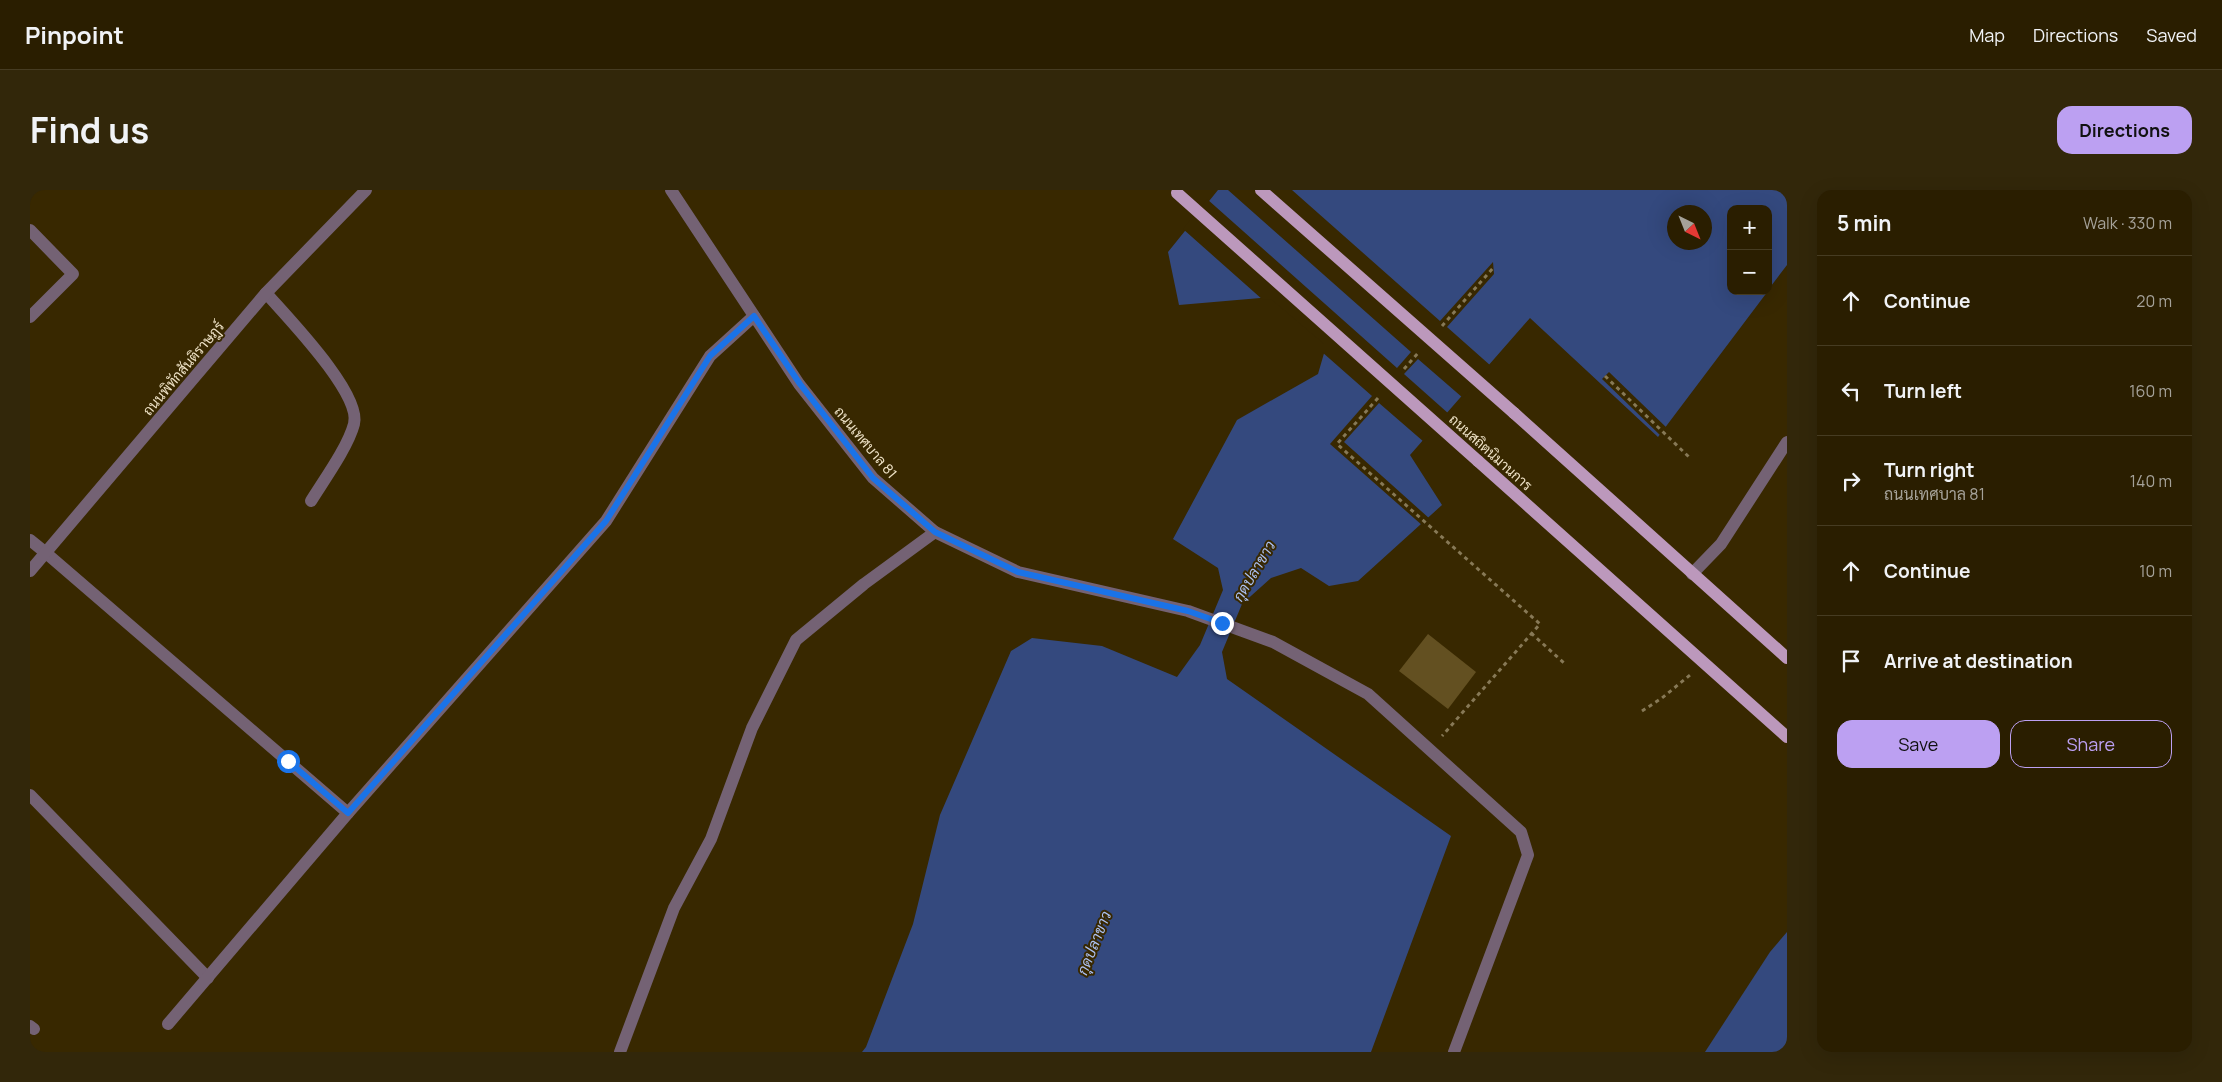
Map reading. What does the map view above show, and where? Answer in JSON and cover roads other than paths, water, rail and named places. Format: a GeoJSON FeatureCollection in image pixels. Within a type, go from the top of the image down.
{"type":"FeatureCollection","features":[{"type":"Feature","properties":{"kind":"main road"},"geometry":{"type":"LineString","coordinates":[[1261,190],[1514,413],[1787,658]]}},
{"type":"Feature","properties":{"kind":"main road","name":"ถนนสถิตนิมานการ"},"geometry":{"type":"LineString","coordinates":[[1175,192],[1787,737]]}},
{"type":"Feature","properties":{"kind":"street","name":"ถนนพิทักสันติราษฎร์"},"geometry":{"type":"LineString","coordinates":[[30,571],[266,293],[366,190]]}},
{"type":"Feature","properties":{"kind":"street","name":"ถนนเทศบาล 81"},"geometry":{"type":"LineString","coordinates":[[672,190],[800,384],[873,478],[935,532],[1018,572],[1188,611],[1273,642],[1368,694],[1520,832],[1528,855],[1454,1052]]}},
{"type":"Feature","properties":{"kind":"street"},"geometry":{"type":"LineString","coordinates":[[30,230],[74,274],[30,317]]}},
{"type":"Feature","properties":{"kind":"street"},"geometry":{"type":"LineString","coordinates":[[266,293],[319,354],[341,384],[356,413],[349,438],[312,501]]}},
{"type":"Feature","properties":{"kind":"street"},"geometry":{"type":"LineString","coordinates":[[168,1024],[348,813],[606,521],[710,356],[754,316]]}},
{"type":"Feature","properties":{"kind":"street"},"geometry":{"type":"LineString","coordinates":[[1692,574],[1721,544],[1787,442]]}},
{"type":"Feature","properties":{"kind":"street"},"geometry":{"type":"LineString","coordinates":[[620,1052],[674,908],[710,839],[752,728],[796,640],[864,584],[935,532]]}},
{"type":"Feature","properties":{"kind":"street"},"geometry":{"type":"LineString","coordinates":[[30,540],[348,813]]}},
{"type":"Feature","properties":{"kind":"street"},"geometry":{"type":"LineString","coordinates":[[30,795],[208,978]]}},
{"type":"Feature","properties":{"kind":"water","name":"กุดปลาขาว"},"geometry":{"type":"Polygon","coordinates":[[[1218,190],[1787,190],[1787,265],[1772,285],[1772,205],[1727,205],[1727,295],[1765,295],[1658,437],[1530,318],[1410,455],[1442,505],[1358,581],[1329,586],[1301,568],[1271,578],[1242,604],[1222,652],[1227,679],[1451,836],[1371,1052],[862,1052],[866,1047],[913,924],[940,815],[1011,651],[1032,638],[1102,646],[1177,677],[1200,645],[1223,590],[1218,568],[1173,539],[1237,420],[1318,374],[1327,343],[1272,297],[1179,305],[1168,252],[1218,190]]]}},
{"type":"Feature","properties":{"kind":"water"},"geometry":{"type":"Polygon","coordinates":[[[1787,932],[1787,1052],[1705,1052],[1770,952],[1787,932]]]}}]}
